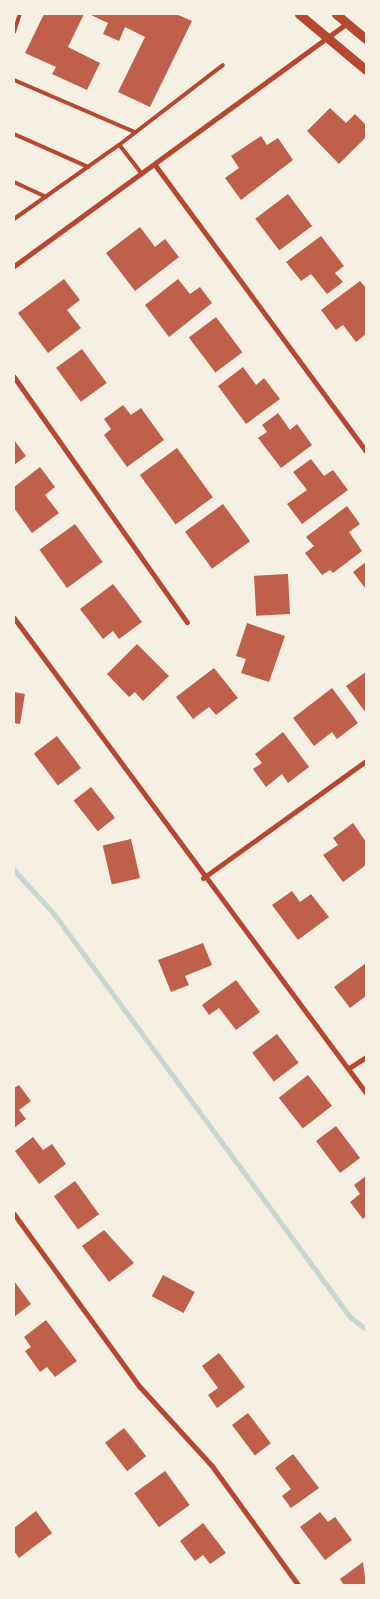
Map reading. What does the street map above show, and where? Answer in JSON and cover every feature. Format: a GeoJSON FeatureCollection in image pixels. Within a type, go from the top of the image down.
{"type":"FeatureCollection","features":[{"type":"Feature","properties":{"kind":"street"},"geometry":{"type":"LineString","coordinates":[[298,14],[366,70]]}},
{"type":"Feature","properties":{"kind":"street"},"geometry":{"type":"LineString","coordinates":[[336,14],[366,39]]}},
{"type":"Feature","properties":{"kind":"street"},"geometry":{"type":"LineString","coordinates":[[14,266],[330,39],[347,23]]}},
{"type":"Feature","properties":{"kind":"street"},"geometry":{"type":"LineString","coordinates":[[155,165],[366,450]]}},
{"type":"Feature","properties":{"kind":"street"},"geometry":{"type":"LineString","coordinates":[[14,377],[188,622]]}},
{"type":"Feature","properties":{"kind":"street"},"geometry":{"type":"LineString","coordinates":[[14,618],[203,878],[349,1068],[366,1093]]}},
{"type":"Feature","properties":{"kind":"street"},"geometry":{"type":"LineString","coordinates":[[203,878],[366,761]]}},
{"type":"Feature","properties":{"kind":"street"},"geometry":{"type":"LineString","coordinates":[[349,1068],[366,1056]]}},
{"type":"Feature","properties":{"kind":"street"},"geometry":{"type":"LineString","coordinates":[[14,1214],[139,1386],[212,1466],[298,1585]]}},
{"type":"Feature","properties":{"kind":"lane"},"geometry":{"type":"LineString","coordinates":[[14,32],[20,14]]}},
{"type":"Feature","properties":{"kind":"lane"},"geometry":{"type":"LineString","coordinates":[[14,220],[119,145],[222,65]]}},
{"type":"Feature","properties":{"kind":"lane"},"geometry":{"type":"LineString","coordinates":[[14,80],[135,132]]}},
{"type":"Feature","properties":{"kind":"lane"},"geometry":{"type":"LineString","coordinates":[[14,134],[88,167]]}},
{"type":"Feature","properties":{"kind":"lane"},"geometry":{"type":"LineString","coordinates":[[119,145],[142,174]]}},
{"type":"Feature","properties":{"kind":"lane"},"geometry":{"type":"LineString","coordinates":[[14,182],[46,197]]}},
{"type":"Feature","properties":{"kind":"building"},"geometry":{"type":"Polygon","coordinates":[[[44,14],[84,14],[68,47],[100,63],[87,90],[52,74],[56,67],[25,53],[44,14]]]}},
{"type":"Feature","properties":{"kind":"building"},"geometry":{"type":"Polygon","coordinates":[[[89,14],[176,14],[192,21],[150,107],[118,92],[145,37],[125,27],[119,41],[103,34],[108,23],[89,14]]]}},
{"type":"Feature","properties":{"kind":"building"},"geometry":{"type":"Polygon","coordinates":[[[330,108],[346,123],[355,114],[366,125],[366,137],[339,164],[307,131],[330,108]]]}},
{"type":"Feature","properties":{"kind":"building"},"geometry":{"type":"Polygon","coordinates":[[[261,136],[267,145],[278,138],[293,160],[241,200],[225,178],[239,168],[231,156],[261,136]]]}},
{"type":"Feature","properties":{"kind":"building"},"geometry":{"type":"Polygon","coordinates":[[[288,194],[312,226],[279,251],[255,219],[288,194]]]}},
{"type":"Feature","properties":{"kind":"building"},"geometry":{"type":"Polygon","coordinates":[[[140,227],[155,247],[165,239],[179,257],[135,291],[106,253],[140,227]]]}},
{"type":"Feature","properties":{"kind":"building"},"geometry":{"type":"Polygon","coordinates":[[[321,236],[344,266],[335,273],[343,282],[327,294],[311,274],[301,281],[286,262],[321,236]]]}},
{"type":"Feature","properties":{"kind":"building"},"geometry":{"type":"Polygon","coordinates":[[[64,279],[80,300],[67,310],[81,328],[48,353],[18,313],[64,279]]]}},
{"type":"Feature","properties":{"kind":"building"},"geometry":{"type":"Polygon","coordinates":[[[178,279],[190,294],[200,287],[212,303],[169,337],[145,305],[178,279]]]}},
{"type":"Feature","properties":{"kind":"building"},"geometry":{"type":"Polygon","coordinates":[[[360,281],[366,288],[366,334],[356,342],[343,325],[336,330],[321,310],[360,281]]]}},
{"type":"Feature","properties":{"kind":"building"},"geometry":{"type":"Polygon","coordinates":[[[216,317],[242,352],[215,373],[189,337],[216,317]]]}},
{"type":"Feature","properties":{"kind":"building"},"geometry":{"type":"Polygon","coordinates":[[[82,349],[107,383],[81,402],[56,368],[82,349]]]}},
{"type":"Feature","properties":{"kind":"building"},"geometry":{"type":"Polygon","coordinates":[[[243,367],[256,385],[264,378],[280,399],[246,424],[218,386],[243,367]]]}},
{"type":"Feature","properties":{"kind":"building"},"geometry":{"type":"Polygon","coordinates":[[[123,405],[131,415],[141,408],[164,440],[127,467],[104,435],[111,429],[104,419],[123,405]]]}},
{"type":"Feature","properties":{"kind":"building"},"geometry":{"type":"Polygon","coordinates":[[[278,413],[290,430],[297,424],[312,445],[281,468],[258,438],[267,432],[262,425],[278,413]]]}},
{"type":"Feature","properties":{"kind":"building"},"geometry":{"type":"Polygon","coordinates":[[[14,440],[26,456],[14,465],[14,440]]]}},
{"type":"Feature","properties":{"kind":"building"},"geometry":{"type":"Polygon","coordinates":[[[177,448],[213,497],[176,524],[140,475],[177,448]]]}},
{"type":"Feature","properties":{"kind":"building"},"geometry":{"type":"Polygon","coordinates":[[[311,459],[324,476],[333,470],[348,490],[302,524],[287,504],[307,490],[293,472],[311,459]]]}},
{"type":"Feature","properties":{"kind":"building"},"geometry":{"type":"Polygon","coordinates":[[[40,467],[55,487],[45,495],[59,513],[32,533],[14,508],[14,487],[40,467]]]}},
{"type":"Feature","properties":{"kind":"building"},"geometry":{"type":"Polygon","coordinates":[[[223,504],[250,541],[212,569],[185,532],[223,504]]]}},
{"type":"Feature","properties":{"kind":"building"},"geometry":{"type":"Polygon","coordinates":[[[347,506],[360,524],[349,532],[362,551],[333,573],[330,570],[322,575],[305,553],[314,546],[306,537],[347,506]]]}},
{"type":"Feature","properties":{"kind":"building"},"geometry":{"type":"Polygon","coordinates":[[[75,524],[103,562],[67,588],[39,550],[75,524]]]}},
{"type":"Feature","properties":{"kind":"building"},"geometry":{"type":"Polygon","coordinates":[[[366,562],[366,589],[353,572],[366,562]]]}},
{"type":"Feature","properties":{"kind":"building"},"geometry":{"type":"Polygon","coordinates":[[[288,574],[290,614],[256,616],[254,576],[288,574]]]}},
{"type":"Feature","properties":{"kind":"building"},"geometry":{"type":"Polygon","coordinates":[[[113,584],[142,622],[119,639],[113,631],[103,639],[80,609],[113,584]]]}},
{"type":"Feature","properties":{"kind":"building"},"geometry":{"type":"Polygon","coordinates":[[[247,623],[285,636],[269,682],[241,673],[246,659],[236,656],[247,623]]]}},
{"type":"Feature","properties":{"kind":"building"},"geometry":{"type":"Polygon","coordinates":[[[137,644],[169,676],[143,701],[135,692],[129,697],[107,674],[137,644]]]}},
{"type":"Feature","properties":{"kind":"building"},"geometry":{"type":"Polygon","coordinates":[[[214,668],[238,698],[216,715],[209,707],[193,719],[176,697],[214,668]]]}},
{"type":"Feature","properties":{"kind":"building"},"geometry":{"type":"Polygon","coordinates":[[[366,672],[366,713],[346,686],[366,672]]]}},
{"type":"Feature","properties":{"kind":"building"},"geometry":{"type":"Polygon","coordinates":[[[332,688],[358,723],[337,739],[332,732],[314,746],[293,718],[332,688]]]}},
{"type":"Feature","properties":{"kind":"building"},"geometry":{"type":"Polygon","coordinates":[[[14,692],[25,694],[20,724],[14,723],[14,692]]]}},
{"type":"Feature","properties":{"kind":"building"},"geometry":{"type":"Polygon","coordinates":[[[283,732],[309,767],[288,783],[282,774],[266,787],[253,769],[262,763],[255,754],[283,732]]]}},
{"type":"Feature","properties":{"kind":"building"},"geometry":{"type":"Polygon","coordinates":[[[57,736],[81,768],[58,785],[34,753],[57,736]]]}},
{"type":"Feature","properties":{"kind":"building"},"geometry":{"type":"Polygon","coordinates":[[[91,787],[115,818],[98,831],[74,801],[91,787]]]}},
{"type":"Feature","properties":{"kind":"building"},"geometry":{"type":"Polygon","coordinates":[[[353,823],[366,842],[366,865],[343,882],[323,855],[338,845],[333,838],[353,823]]]}},
{"type":"Feature","properties":{"kind":"building"},"geometry":{"type":"Polygon","coordinates":[[[131,839],[140,878],[112,884],[103,846],[131,839]]]}},
{"type":"Feature","properties":{"kind":"building"},"geometry":{"type":"Polygon","coordinates":[[[292,891],[300,902],[311,894],[329,917],[298,940],[272,905],[292,891]]]}},
{"type":"Feature","properties":{"kind":"building"},"geometry":{"type":"Polygon","coordinates":[[[203,943],[212,965],[185,976],[189,985],[171,992],[158,960],[203,943]]]}},
{"type":"Feature","properties":{"kind":"building"},"geometry":{"type":"Polygon","coordinates":[[[366,963],[366,996],[350,1008],[334,987],[366,963]]]}},
{"type":"Feature","properties":{"kind":"building"},"geometry":{"type":"Polygon","coordinates":[[[236,980],[260,1012],[236,1030],[219,1008],[209,1015],[202,1005],[236,980]]]}},
{"type":"Feature","properties":{"kind":"building"},"geometry":{"type":"Polygon","coordinates":[[[277,1034],[299,1063],[274,1081],[252,1053],[277,1034]]]}},
{"type":"Feature","properties":{"kind":"building"},"geometry":{"type":"Polygon","coordinates":[[[308,1075],[332,1106],[303,1129],[279,1098],[308,1075]]]}},
{"type":"Feature","properties":{"kind":"building"},"geometry":{"type":"Polygon","coordinates":[[[19,1085],[31,1101],[19,1110],[26,1119],[14,1128],[14,1088],[19,1085]]]}},
{"type":"Feature","properties":{"kind":"building"},"geometry":{"type":"Polygon","coordinates":[[[336,1126],[360,1158],[340,1173],[316,1141],[336,1126]]]}},
{"type":"Feature","properties":{"kind":"building"},"geometry":{"type":"Polygon","coordinates":[[[33,1137],[43,1150],[52,1144],[66,1164],[39,1184],[15,1151],[33,1137]]]}},
{"type":"Feature","properties":{"kind":"building"},"geometry":{"type":"Polygon","coordinates":[[[366,1176],[366,1216],[363,1219],[350,1202],[360,1194],[354,1185],[366,1176]]]}},
{"type":"Feature","properties":{"kind":"building"},"geometry":{"type":"Polygon","coordinates":[[[75,1181],[99,1214],[78,1229],[54,1196],[75,1181]]]}},
{"type":"Feature","properties":{"kind":"building"},"geometry":{"type":"Polygon","coordinates":[[[104,1230],[134,1263],[109,1282],[82,1246],[104,1230]]]}},
{"type":"Feature","properties":{"kind":"building"},"geometry":{"type":"Polygon","coordinates":[[[163,1275],[195,1292],[184,1313],[152,1296],[163,1275]]]}},
{"type":"Feature","properties":{"kind":"building"},"geometry":{"type":"Polygon","coordinates":[[[14,1281],[31,1304],[14,1317],[14,1281]]]}},
{"type":"Feature","properties":{"kind":"building"},"geometry":{"type":"Polygon","coordinates":[[[46,1320],[77,1361],[55,1377],[47,1367],[40,1372],[25,1351],[31,1347],[24,1337],[46,1320]]]}},
{"type":"Feature","properties":{"kind":"building"},"geometry":{"type":"Polygon","coordinates":[[[219,1353],[245,1387],[217,1408],[208,1395],[218,1388],[202,1366],[219,1353]]]}},
{"type":"Feature","properties":{"kind":"building"},"geometry":{"type":"Polygon","coordinates":[[[248,1413],[271,1443],[255,1455],[232,1425],[248,1413]]]}},
{"type":"Feature","properties":{"kind":"building"},"geometry":{"type":"Polygon","coordinates":[[[124,1428],[146,1456],[127,1471],[105,1443],[124,1428]]]}},
{"type":"Feature","properties":{"kind":"building"},"geometry":{"type":"Polygon","coordinates":[[[293,1454],[319,1488],[291,1508],[282,1496],[291,1489],[275,1468],[293,1454]]]}},
{"type":"Feature","properties":{"kind":"building"},"geometry":{"type":"Polygon","coordinates":[[[165,1471],[190,1505],[159,1527],[134,1493],[165,1471]]]}},
{"type":"Feature","properties":{"kind":"building"},"geometry":{"type":"Polygon","coordinates":[[[36,1511],[52,1533],[19,1558],[14,1551],[14,1528],[36,1511]]]}},
{"type":"Feature","properties":{"kind":"building"},"geometry":{"type":"Polygon","coordinates":[[[320,1512],[328,1522],[335,1517],[352,1540],[325,1560],[300,1527],[320,1512]]]}},
{"type":"Feature","properties":{"kind":"building"},"geometry":{"type":"Polygon","coordinates":[[[203,1523],[226,1553],[210,1564],[203,1555],[195,1561],[180,1541],[203,1523]]]}},
{"type":"Feature","properties":{"kind":"building"},"geometry":{"type":"Polygon","coordinates":[[[363,1562],[366,1585],[344,1585],[340,1579],[363,1562]]]}},
{"type":"Feature","properties":{"kind":"waterway"},"geometry":{"type":"LineString","coordinates":[[14,870],[54,914],[350,1317],[366,1329]]}}]}
